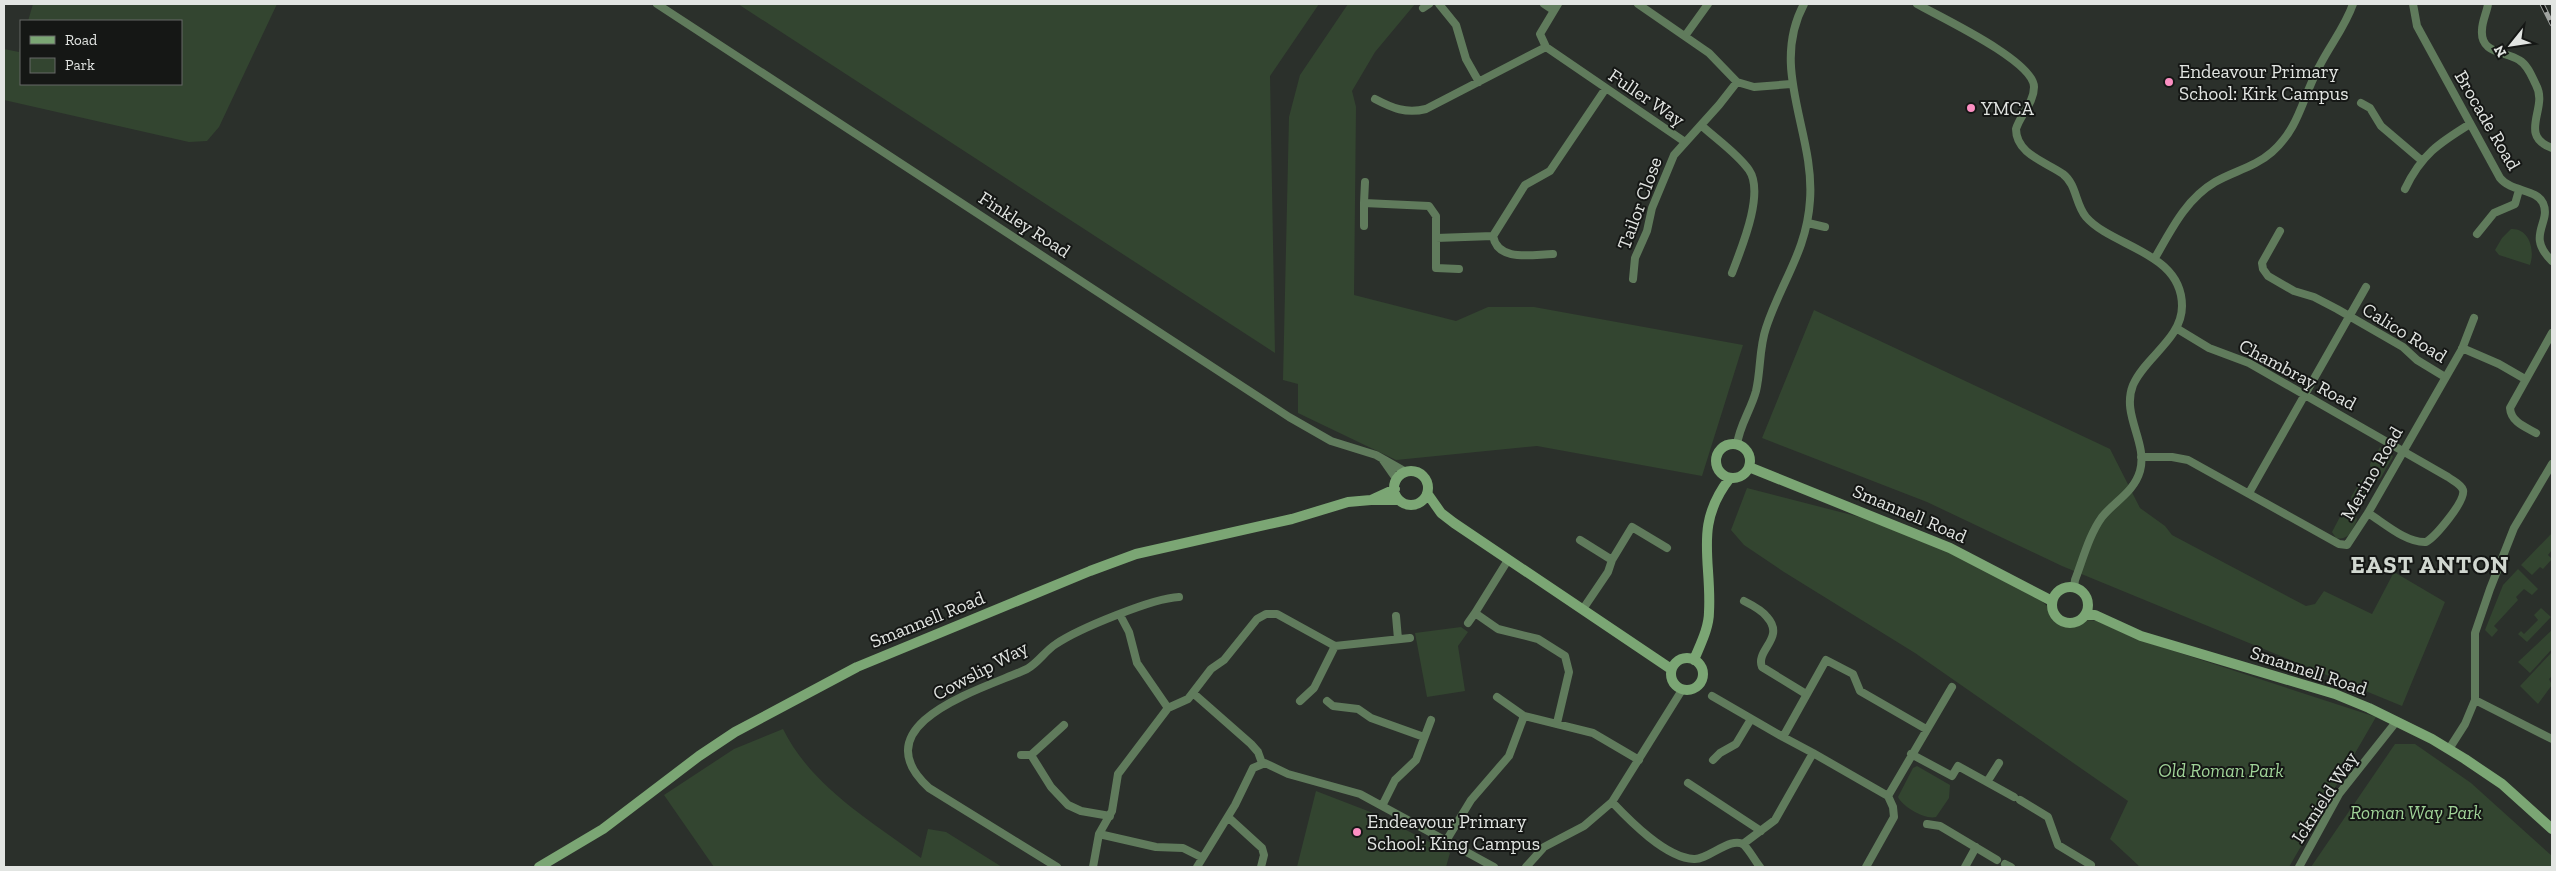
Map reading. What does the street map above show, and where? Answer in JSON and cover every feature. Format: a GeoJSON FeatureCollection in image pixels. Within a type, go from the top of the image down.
{"type":"FeatureCollection","features":[{"type":"Feature","properties":{"kind":"street","name":"Finkley Road"},"geometry":{"type":"LineString","coordinates":[[657,4],[1289,417],[1331,441],[1382,458],[1406,472]]}},
{"type":"Feature","properties":{"kind":"street"},"geometry":{"type":"LineString","coordinates":[[1439,4],[1456,25],[1466,59],[1479,82]]}},
{"type":"Feature","properties":{"kind":"street"},"geometry":{"type":"LineString","coordinates":[[1375,99],[1394,108],[1416,111],[1454,96],[1546,47],[1540,34],[1556,7],[1544,4]]}},
{"type":"Feature","properties":{"kind":"street"},"geometry":{"type":"LineString","coordinates":[[1638,4],[1709,53],[1736,82],[1754,87],[1791,84]]}},
{"type":"Feature","properties":{"kind":"street"},"geometry":{"type":"LineString","coordinates":[[1685,36],[1708,4]]}},
{"type":"Feature","properties":{"kind":"street"},"geometry":{"type":"LineString","coordinates":[[1737,444],[1741,427],[1756,391],[1766,327],[1800,250],[1808,223],[1810,198],[1809,167],[1791,84],[1790,44],[1794,27],[1804,4]]}},
{"type":"Feature","properties":{"kind":"street"},"geometry":{"type":"LineString","coordinates":[[1917,4],[1995,48],[2028,72],[2034,88],[2029,104],[2016,129],[2021,146],[2068,179],[2082,210],[2091,221],[2155,258],[2171,276],[2179,292],[2182,306],[2176,328],[2146,363],[2132,388],[2130,412],[2141,457],[2140,470],[2133,485],[2107,512],[2096,527],[2074,580],[2074,587]]}},
{"type":"Feature","properties":{"kind":"street"},"geometry":{"type":"LineString","coordinates":[[2155,258],[2184,210],[2199,194],[2215,181],[2259,162],[2287,136],[2302,110],[2317,71],[2344,27],[2353,4]]}},
{"type":"Feature","properties":{"kind":"street","name":"Brocade Road"},"geometry":{"type":"LineString","coordinates":[[2413,4],[2414,21],[2500,178],[2508,186],[2538,197],[2544,205],[2539,239],[2543,250],[2552,261]]}},
{"type":"Feature","properties":{"kind":"street","name":"Brocade Road"},"geometry":{"type":"LineString","coordinates":[[2488,4],[2482,30],[2484,41],[2490,49],[2521,60],[2527,68],[2540,97],[2535,133],[2540,141],[2552,148]]}},
{"type":"Feature","properties":{"kind":"street","name":"Fuller Way"},"geometry":{"type":"LineString","coordinates":[[1546,47],[1685,142],[1702,125],[1736,82]]}},
{"type":"Feature","properties":{"kind":"street"},"geometry":{"type":"LineString","coordinates":[[1494,236],[1525,186],[1550,171],[1606,88]]}},
{"type":"Feature","properties":{"kind":"street"},"geometry":{"type":"LineString","coordinates":[[2361,102],[2370,108],[2381,126],[2421,160]]}},
{"type":"Feature","properties":{"kind":"street"},"geometry":{"type":"LineString","coordinates":[[2405,189],[2421,160],[2440,143],[2470,124]]}},
{"type":"Feature","properties":{"kind":"street"},"geometry":{"type":"LineString","coordinates":[[1702,125],[1745,166],[1754,182],[1748,227],[1732,273]]}},
{"type":"Feature","properties":{"kind":"street","name":"Tailor Close"},"geometry":{"type":"LineString","coordinates":[[1633,279],[1635,258],[1648,231],[1654,203],[1674,155],[1685,142]]}},
{"type":"Feature","properties":{"kind":"street"},"geometry":{"type":"LineString","coordinates":[[1364,226],[1365,182]]}},
{"type":"Feature","properties":{"kind":"street"},"geometry":{"type":"LineString","coordinates":[[2477,234],[2494,213],[2515,204],[2519,190]]}},
{"type":"Feature","properties":{"kind":"street"},"geometry":{"type":"LineString","coordinates":[[1364,203],[1429,206],[1436,216],[1436,268],[1459,269]]}},
{"type":"Feature","properties":{"kind":"street"},"geometry":{"type":"LineString","coordinates":[[1808,223],[1825,227]]}},
{"type":"Feature","properties":{"kind":"street","name":"Calico Road"},"geometry":{"type":"LineString","coordinates":[[2280,232],[2262,263],[2265,274],[2285,287],[2325,302],[2402,347],[2417,360],[2445,377]]}},
{"type":"Feature","properties":{"kind":"street"},"geometry":{"type":"LineString","coordinates":[[1436,238],[1494,236]]}},
{"type":"Feature","properties":{"kind":"street"},"geometry":{"type":"LineString","coordinates":[[1494,236],[1499,248],[1509,254],[1553,254]]}},
{"type":"Feature","properties":{"kind":"street","name":"Calico Road"},"geometry":{"type":"LineString","coordinates":[[2304,395],[2366,287]]}},
{"type":"Feature","properties":{"kind":"street","name":"Merino Road"},"geometry":{"type":"LineString","coordinates":[[2141,457],[2172,457],[2188,460],[2342,545],[2350,543],[2462,348],[2474,318]]}},
{"type":"Feature","properties":{"kind":"street","name":"Chambray Road"},"geometry":{"type":"LineString","coordinates":[[2176,328],[2200,343],[2249,363],[2458,483],[2463,491],[2463,498],[2434,535],[2426,542],[2406,537],[2368,512]]}},
{"type":"Feature","properties":{"kind":"street"},"geometry":{"type":"LineString","coordinates":[[2536,433],[2515,421],[2510,412],[2510,405],[2552,333]]}},
{"type":"Feature","properties":{"kind":"street"},"geometry":{"type":"LineString","coordinates":[[2462,348],[2499,364],[2525,379]]}},
{"type":"Feature","properties":{"kind":"street"},"geometry":{"type":"LineString","coordinates":[[2249,493],[2304,395]]}},
{"type":"Feature","properties":{"kind":"street"},"geometry":{"type":"LineString","coordinates":[[1737,444],[1748,453],[1749,467],[1739,477],[1730,478],[1718,470],[1717,455],[1723,447],[1737,444]]}},
{"type":"Feature","properties":{"kind":"street"},"geometry":{"type":"LineString","coordinates":[[1382,458],[1396,485],[1400,500],[1412,505],[1420,503],[1427,493],[1427,483],[1416,472],[1406,472],[1396,485]]}},
{"type":"Feature","properties":{"kind":"street","name":"Smannell Road"},"geometry":{"type":"LineString","coordinates":[[1749,467],[1950,548],[2052,601]]}},
{"type":"Feature","properties":{"kind":"street"},"geometry":{"type":"LineString","coordinates":[[2449,749],[2465,724],[2475,700],[2475,633],[2514,528],[2551,469]]}},
{"type":"Feature","properties":{"kind":"street"},"geometry":{"type":"LineString","coordinates":[[1694,660],[1703,639],[1709,613],[1705,550],[1709,520],[1730,478]]}},
{"type":"Feature","properties":{"kind":"street","name":"Smannell Road"},"geometry":{"type":"LineString","coordinates":[[1371,500],[1396,485]]}},
{"type":"Feature","properties":{"kind":"street"},"geometry":{"type":"LineString","coordinates":[[1427,493],[1441,513]]}},
{"type":"Feature","properties":{"kind":"street","name":"Smannell Road"},"geometry":{"type":"LineString","coordinates":[[539,867],[603,829],[699,756],[735,732],[856,667],[1136,554],[1292,519],[1348,502],[1400,500]]}},
{"type":"Feature","properties":{"kind":"street"},"geometry":{"type":"LineString","coordinates":[[1420,503],[1427,509],[1441,513],[1671,669]]}},
{"type":"Feature","properties":{"kind":"street"},"geometry":{"type":"LineString","coordinates":[[1583,609],[1608,572],[1612,560],[1632,527],[1667,548]]}},
{"type":"Feature","properties":{"kind":"street"},"geometry":{"type":"LineString","coordinates":[[1580,540],[1612,560]]}},
{"type":"Feature","properties":{"kind":"street"},"geometry":{"type":"LineString","coordinates":[[1468,623],[1508,560]]}},
{"type":"Feature","properties":{"kind":"street"},"geometry":{"type":"LineString","coordinates":[[2074,587],[2080,590],[2088,600],[2086,614],[2076,623],[2063,622],[2053,614],[2052,601],[2060,589],[2074,587]]}},
{"type":"Feature","properties":{"kind":"street","name":"Cowslip Way"},"geometry":{"type":"LineString","coordinates":[[1058,867],[929,788],[913,767],[910,742],[920,725],[950,701],[1027,668],[1061,641],[1161,599],[1179,597]]}},
{"type":"Feature","properties":{"kind":"street"},"geometry":{"type":"LineString","coordinates":[[1744,601],[1767,616],[1773,628],[1774,634],[1761,658],[1762,667],[1806,694]]}},
{"type":"Feature","properties":{"kind":"street"},"geometry":{"type":"LineString","coordinates":[[1475,613],[1498,629],[1538,639],[1565,656],[1569,672],[1557,723]]}},
{"type":"Feature","properties":{"kind":"street"},"geometry":{"type":"LineString","coordinates":[[1094,867],[1099,834],[1110,816],[1118,774],[1168,708],[1184,702],[1193,693],[1211,669],[1224,660],[1257,619],[1266,614],[1277,614],[1335,646],[1410,638]]}},
{"type":"Feature","properties":{"kind":"street","name":"Smannell Road"},"geometry":{"type":"LineString","coordinates":[[2086,614],[2095,615],[2141,636],[2172,646],[2335,694],[2396,722],[2449,749],[2502,784],[2552,829]]}},
{"type":"Feature","properties":{"kind":"street"},"geometry":{"type":"LineString","coordinates":[[1120,615],[1129,632],[1137,662],[1168,708]]}},
{"type":"Feature","properties":{"kind":"street"},"geometry":{"type":"LineString","coordinates":[[1396,616],[1398,638]]}},
{"type":"Feature","properties":{"kind":"street"},"geometry":{"type":"LineString","coordinates":[[1300,701],[1314,688],[1335,646]]}},
{"type":"Feature","properties":{"kind":"street"},"geometry":{"type":"LineString","coordinates":[[1683,658],[1694,660],[1702,667],[1703,678],[1701,683],[1692,690],[1682,690],[1672,682],[1671,669],[1674,664],[1683,658]]}},
{"type":"Feature","properties":{"kind":"street"},"geometry":{"type":"LineString","coordinates":[[1783,737],[1824,662],[1829,660],[1852,674],[1860,690],[1926,730]]}},
{"type":"Feature","properties":{"kind":"street"},"geometry":{"type":"LineString","coordinates":[[1888,796],[1952,687]]}},
{"type":"Feature","properties":{"kind":"street"},"geometry":{"type":"LineString","coordinates":[[1526,867],[1544,847],[1584,826],[1612,802],[1682,690]]}},
{"type":"Feature","properties":{"kind":"street"},"geometry":{"type":"LineString","coordinates":[[1193,693],[1251,744],[1258,752],[1262,763]]}},
{"type":"Feature","properties":{"kind":"street"},"geometry":{"type":"LineString","coordinates":[[1712,696],[1888,796],[1893,807],[1894,817],[1866,867]]}},
{"type":"Feature","properties":{"kind":"street"},"geometry":{"type":"LineString","coordinates":[[1497,697],[1524,716],[1593,733],[1639,760]]}},
{"type":"Feature","properties":{"kind":"street"},"geometry":{"type":"LineString","coordinates":[[2475,700],[2552,739]]}},
{"type":"Feature","properties":{"kind":"street"},"geometry":{"type":"LineString","coordinates":[[1327,702],[1336,707],[1358,709],[1374,719],[1424,737]]}},
{"type":"Feature","properties":{"kind":"street"},"geometry":{"type":"LineString","coordinates":[[1446,841],[1471,800],[1509,756],[1524,716]]}},
{"type":"Feature","properties":{"kind":"street"},"geometry":{"type":"LineString","coordinates":[[1713,760],[1720,753],[1736,744],[1751,719]]}},
{"type":"Feature","properties":{"kind":"street"},"geometry":{"type":"LineString","coordinates":[[1382,806],[1395,780],[1416,760],[1431,720]]}},
{"type":"Feature","properties":{"kind":"street","name":"Icknield Way"},"geometry":{"type":"LineString","coordinates":[[2299,867],[2339,794],[2396,722]]}},
{"type":"Feature","properties":{"kind":"street"},"geometry":{"type":"LineString","coordinates":[[1021,755],[1031,755],[1064,725]]}},
{"type":"Feature","properties":{"kind":"street"},"geometry":{"type":"LineString","coordinates":[[1612,802],[1652,839],[1686,858],[1698,859],[1729,844],[1742,844],[1775,820],[1813,754]]}},
{"type":"Feature","properties":{"kind":"street"},"geometry":{"type":"LineString","coordinates":[[1911,754],[1952,776],[1958,766],[2048,816],[2058,845],[2092,864]]}},
{"type":"Feature","properties":{"kind":"street"},"geometry":{"type":"LineString","coordinates":[[1031,755],[1051,788],[1071,808],[1110,816]]}},
{"type":"Feature","properties":{"kind":"street"},"geometry":{"type":"LineString","coordinates":[[1197,867],[1201,857],[1211,845],[1228,817],[1250,772],[1262,763],[1269,764],[1288,774],[1356,792],[1494,867]]}},
{"type":"Feature","properties":{"kind":"street"},"geometry":{"type":"LineString","coordinates":[[1987,782],[1999,764]]}},
{"type":"Feature","properties":{"kind":"street"},"geometry":{"type":"LineString","coordinates":[[1688,783],[1761,831]]}},
{"type":"Feature","properties":{"kind":"street"},"geometry":{"type":"LineString","coordinates":[[1228,817],[1262,848],[1264,856],[1261,867]]}},
{"type":"Feature","properties":{"kind":"street"},"geometry":{"type":"LineString","coordinates":[[1928,824],[1940,826],[1998,860]]}},
{"type":"Feature","properties":{"kind":"street"},"geometry":{"type":"LineString","coordinates":[[1099,834],[1156,848],[1183,848],[1201,857]]}},
{"type":"Feature","properties":{"kind":"street"},"geometry":{"type":"LineString","coordinates":[[1742,844],[1760,867]]}},
{"type":"Feature","properties":{"kind":"street"},"geometry":{"type":"LineString","coordinates":[[1965,867],[1976,847]]}},
{"type":"Feature","properties":{"kind":"green space"},"geometry":{"type":"Polygon","coordinates":[[[33,4],[277,4],[219,127],[207,141],[189,142],[4,100],[4,49],[19,52],[20,48],[20,85],[182,85],[182,20],[28,20],[33,4]]]}},
{"type":"Feature","properties":{"kind":"green space"},"geometry":{"type":"Polygon","coordinates":[[[738,4],[1319,4],[1270,76],[1275,353],[738,4]]]}},
{"type":"Feature","properties":{"kind":"green space"},"geometry":{"type":"Polygon","coordinates":[[[1348,4],[1415,4],[1375,52],[1352,91],[1356,107],[1354,295],[1456,321],[1488,307],[1534,307],[1743,345],[1702,476],[1537,446],[1396,460],[1298,413],[1298,384],[1283,380],[1289,117],[1300,75],[1348,4]]]}},
{"type":"Feature","properties":{"kind":"green space"},"geometry":{"type":"Polygon","coordinates":[[[2511,229],[2523,232],[2530,241],[2532,253],[2530,265],[2499,255],[2495,250],[2502,238],[2511,229]]]}},
{"type":"Feature","properties":{"kind":"green space"},"geometry":{"type":"Polygon","coordinates":[[[1814,310],[2110,449],[2140,508],[2165,526],[2172,535],[2306,606],[2315,604],[2324,591],[2372,614],[2394,572],[2445,602],[2402,706],[2062,566],[1927,502],[1762,438],[1814,310]]]}},
{"type":"Feature","properties":{"kind":"green space"},"geometry":{"type":"Polygon","coordinates":[[[2380,447],[2389,452],[2390,450],[2393,457],[2380,479],[2373,482],[2366,492],[2367,499],[2362,501],[2355,512],[2357,520],[2350,534],[2344,538],[2336,538],[2332,532],[2342,513],[2348,512],[2352,503],[2351,497],[2361,480],[2367,478],[2371,470],[2370,464],[2380,447]]]}},
{"type":"Feature","properties":{"kind":"green space","name":"Old Roman Park"},"geometry":{"type":"Polygon","coordinates":[[[1747,488],[1879,522],[1953,550],[2034,594],[2062,620],[2070,623],[2086,620],[2097,621],[2137,639],[2376,717],[2289,867],[2140,867],[2110,839],[2128,801],[1915,653],[1744,545],[1731,530],[1747,488]]]}},
{"type":"Feature","properties":{"kind":"green space"},"geometry":{"type":"Polygon","coordinates":[[[2552,533],[2552,550],[2548,555],[2552,559],[2543,569],[2540,567],[2532,575],[2521,565],[2552,533]]]}},
{"type":"Feature","properties":{"kind":"green space"},"geometry":{"type":"Polygon","coordinates":[[[2518,569],[2538,589],[2532,595],[2524,589],[2516,597],[2518,600],[2494,626],[2498,630],[2492,637],[2485,630],[2503,585],[2518,569]]]}},
{"type":"Feature","properties":{"kind":"green space"},"geometry":{"type":"Polygon","coordinates":[[[2541,608],[2551,617],[2527,642],[2518,634],[2521,631],[2524,634],[2538,620],[2534,615],[2541,608]]]}},
{"type":"Feature","properties":{"kind":"green space"},"geometry":{"type":"Polygon","coordinates":[[[1461,627],[1468,632],[1458,646],[1465,691],[1427,697],[1415,633],[1461,627]]]}},
{"type":"Feature","properties":{"kind":"green space"},"geometry":{"type":"Polygon","coordinates":[[[2552,630],[2552,649],[2530,673],[2518,662],[2552,630]]]}},
{"type":"Feature","properties":{"kind":"green space"},"geometry":{"type":"Polygon","coordinates":[[[2552,652],[2552,676],[2549,679],[2552,685],[2538,704],[2520,686],[2552,652]]]}},
{"type":"Feature","properties":{"kind":"green space"},"geometry":{"type":"Polygon","coordinates":[[[783,729],[809,768],[826,785],[863,816],[921,858],[928,829],[946,832],[1002,867],[714,867],[664,795],[734,749],[783,729]]]}},
{"type":"Feature","properties":{"kind":"green space","name":"Roman Way Park"},"geometry":{"type":"Polygon","coordinates":[[[2395,744],[2415,744],[2471,783],[2552,856],[2552,867],[2311,867],[2395,744]]]}},
{"type":"Feature","properties":{"kind":"green space"},"geometry":{"type":"Polygon","coordinates":[[[1917,766],[1950,785],[1949,798],[1936,817],[1920,815],[1905,805],[1898,797],[1913,768],[1917,766]]]}},
{"type":"Feature","properties":{"kind":"green space","name":"Endeavour Primary School: King Campus"},"geometry":{"type":"Polygon","coordinates":[[[1316,791],[1373,813],[1445,850],[1450,853],[1446,867],[1297,867],[1316,791]]]}},
{"type":"Feature","properties":{"kind":"railway"},"geometry":{"type":"LineString","coordinates":[[2542,4],[2552,24]]}},
{"type":"Feature","properties":{"kind":"place","name":"Endeavour Primary School: Kirk Campus"},"geometry":{"type":"Point","coordinates":[2169,82]}},
{"type":"Feature","properties":{"kind":"place","name":"YMCA"},"geometry":{"type":"Point","coordinates":[1971,108]}},
{"type":"Feature","properties":{"kind":"place","name":"Endeavour Primary School: King Campus"},"geometry":{"type":"Point","coordinates":[1357,832]}},
{"type":"Feature","properties":{"kind":"district","name":"EAST ANTON"},"geometry":{"type":"Point","coordinates":[2430,565]}}]}
